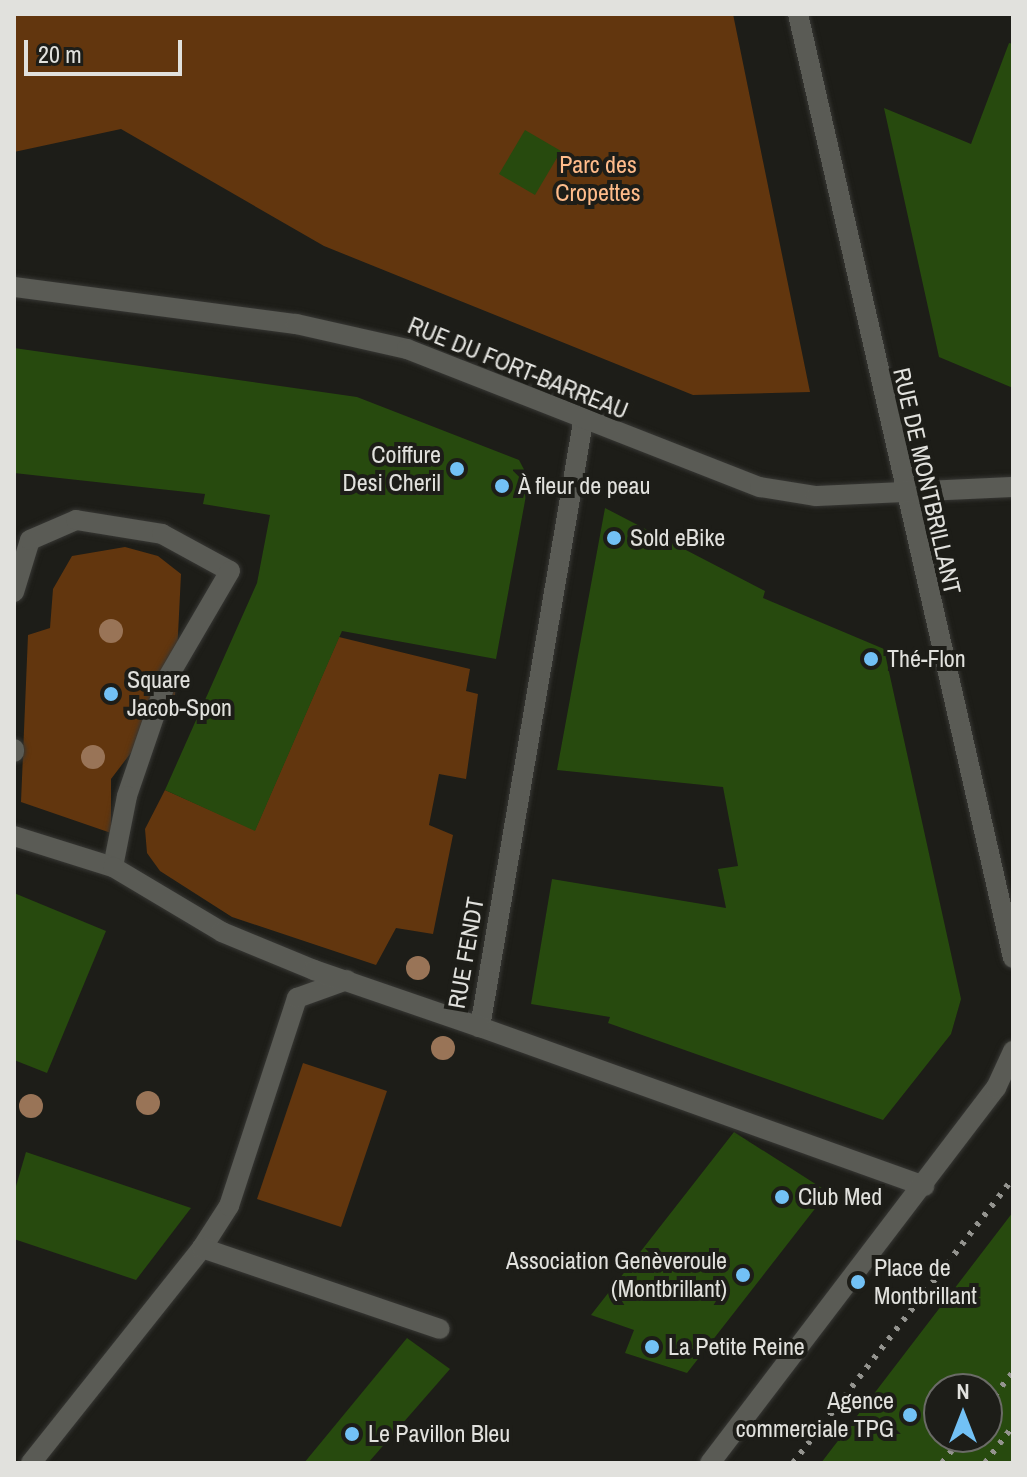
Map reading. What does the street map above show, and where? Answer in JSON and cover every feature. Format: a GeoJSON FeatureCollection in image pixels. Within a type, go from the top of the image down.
{"type":"FeatureCollection","features":[{"type":"Feature","properties":{"kind":"street","name":"RUE DE MONTBRILLANT"},"geometry":{"type":"LineString","coordinates":[[798,14],[902,494],[1013,958]]}},
{"type":"Feature","properties":{"kind":"street","name":"RUE DU FORT-BARREAU"},"geometry":{"type":"LineString","coordinates":[[14,287],[296,324],[407,349],[583,422],[760,487],[816,496],[1013,487]]}},
{"type":"Feature","properties":{"kind":"street","name":"RUE FENDT"},"geometry":{"type":"LineString","coordinates":[[583,422],[480,1027],[924,1186]]}},
{"type":"Feature","properties":{"kind":"street"},"geometry":{"type":"LineString","coordinates":[[14,592],[30,540],[76,520],[162,534],[230,571],[167,679],[127,796],[113,867]]}},
{"type":"Feature","properties":{"kind":"street"},"geometry":{"type":"LineString","coordinates":[[14,836],[113,867],[222,932],[314,970],[480,1027]]}},
{"type":"Feature","properties":{"kind":"street"},"geometry":{"type":"LineString","coordinates":[[37,1462],[202,1248],[229,1206],[297,998],[347,980]]}},
{"type":"Feature","properties":{"kind":"street"},"geometry":{"type":"LineString","coordinates":[[710,1463],[924,1186],[996,1088],[1013,1051]]}},
{"type":"Feature","properties":{"kind":"street"},"geometry":{"type":"LineString","coordinates":[[202,1248],[440,1329]]}},
{"type":"Feature","properties":{"kind":"green space","name":"Parc des Cropettes"},"geometry":{"type":"Polygon","coordinates":[[[14,14],[733,14],[810,392],[693,395],[324,246],[121,129],[14,152],[14,14]]]}},
{"type":"Feature","properties":{"kind":"green space"},"geometry":{"type":"Polygon","coordinates":[[[125,547],[158,556],[181,574],[175,695],[111,779],[111,833],[21,802],[28,635],[50,628],[53,589],[72,556],[125,547]]]}},
{"type":"Feature","properties":{"kind":"green space"},"geometry":{"type":"Polygon","coordinates":[[[339,637],[470,669],[466,691],[478,694],[466,779],[439,774],[429,825],[453,835],[433,934],[396,928],[376,965],[232,917],[160,871],[147,853],[145,829],[165,790],[255,830],[339,637]]]}},
{"type":"Feature","properties":{"kind":"green space"},"geometry":{"type":"Polygon","coordinates":[[[303,1063],[387,1091],[341,1227],[257,1199],[303,1063]]]}},
{"type":"Feature","properties":{"kind":"building"},"geometry":{"type":"Polygon","coordinates":[[[1009,43],[1013,44],[1013,388],[939,357],[884,108],[971,144],[1009,43]]]}},
{"type":"Feature","properties":{"kind":"building"},"geometry":{"type":"Polygon","coordinates":[[[525,130],[561,151],[535,195],[499,174],[525,130]]]}},
{"type":"Feature","properties":{"kind":"building"},"geometry":{"type":"Polygon","coordinates":[[[14,348],[357,397],[519,460],[529,479],[496,659],[342,631],[255,831],[165,790],[257,583],[270,515],[203,504],[205,494],[14,473],[14,348]]]}},
{"type":"Feature","properties":{"kind":"building"},"geometry":{"type":"Polygon","coordinates":[[[605,508],[765,591],[763,598],[884,649],[961,999],[951,1034],[883,1120],[608,1023],[610,1017],[531,1004],[552,879],[726,908],[718,869],[738,866],[723,787],[557,770],[605,508]]]}},
{"type":"Feature","properties":{"kind":"building"},"geometry":{"type":"Polygon","coordinates":[[[14,893],[106,931],[47,1073],[14,1060],[14,893]]]}},
{"type":"Feature","properties":{"kind":"building"},"geometry":{"type":"Polygon","coordinates":[[[734,1132],[828,1192],[687,1373],[625,1353],[634,1330],[591,1315],[734,1132]]]}},
{"type":"Feature","properties":{"kind":"building"},"geometry":{"type":"Polygon","coordinates":[[[26,1152],[191,1208],[136,1280],[14,1239],[14,1193],[26,1152]]]}},
{"type":"Feature","properties":{"kind":"building"},"geometry":{"type":"Polygon","coordinates":[[[1013,1212],[1013,1463],[821,1463],[1013,1212]]]}},
{"type":"Feature","properties":{"kind":"building","name":"Le Pavillon Bleu"},"geometry":{"type":"Polygon","coordinates":[[[407,1338],[450,1369],[368,1463],[304,1463],[407,1338]]]}},
{"type":"Feature","properties":{"kind":"railway"},"geometry":{"type":"LineString","coordinates":[[793,1463],[1013,1178]]}},
{"type":"Feature","properties":{"kind":"railway"},"geometry":{"type":"LineString","coordinates":[[1003,1385],[1013,1372]]}},
{"type":"Feature","properties":{"kind":"railway"},"geometry":{"type":"LineString","coordinates":[[985,1463],[1013,1426]]}},
{"type":"Feature","properties":{"kind":"railway"},"geometry":{"type":"LineString","coordinates":[[942,1463],[950,1453]]}},
{"type":"Feature","properties":{"kind":"place","name":"Coiffure Desi Cheril"},"geometry":{"type":"Point","coordinates":[457,469]}},
{"type":"Feature","properties":{"kind":"place","name":"À fleur de peau"},"geometry":{"type":"Point","coordinates":[502,486]}},
{"type":"Feature","properties":{"kind":"place","name":"Sold eBike"},"geometry":{"type":"Point","coordinates":[614,538]}},
{"type":"Feature","properties":{"kind":"place","name":"Thé-Flon"},"geometry":{"type":"Point","coordinates":[871,659]}},
{"type":"Feature","properties":{"kind":"place","name":"Square Jacob-Spon"},"geometry":{"type":"Point","coordinates":[111,694]}},
{"type":"Feature","properties":{"kind":"place","name":"Club Med"},"geometry":{"type":"Point","coordinates":[782,1197]}},
{"type":"Feature","properties":{"kind":"place","name":"Association Genèveroule (Montbrillant)"},"geometry":{"type":"Point","coordinates":[743,1275]}},
{"type":"Feature","properties":{"kind":"place","name":"Place de Montbrillant"},"geometry":{"type":"Point","coordinates":[858,1282]}},
{"type":"Feature","properties":{"kind":"place","name":"La Petite Reine"},"geometry":{"type":"Point","coordinates":[652,1347]}},
{"type":"Feature","properties":{"kind":"place","name":"Agence commerciale TPG"},"geometry":{"type":"Point","coordinates":[910,1415]}},
{"type":"Feature","properties":{"kind":"place","name":"Le Pavillon Bleu"},"geometry":{"type":"Point","coordinates":[352,1434]}}]}
